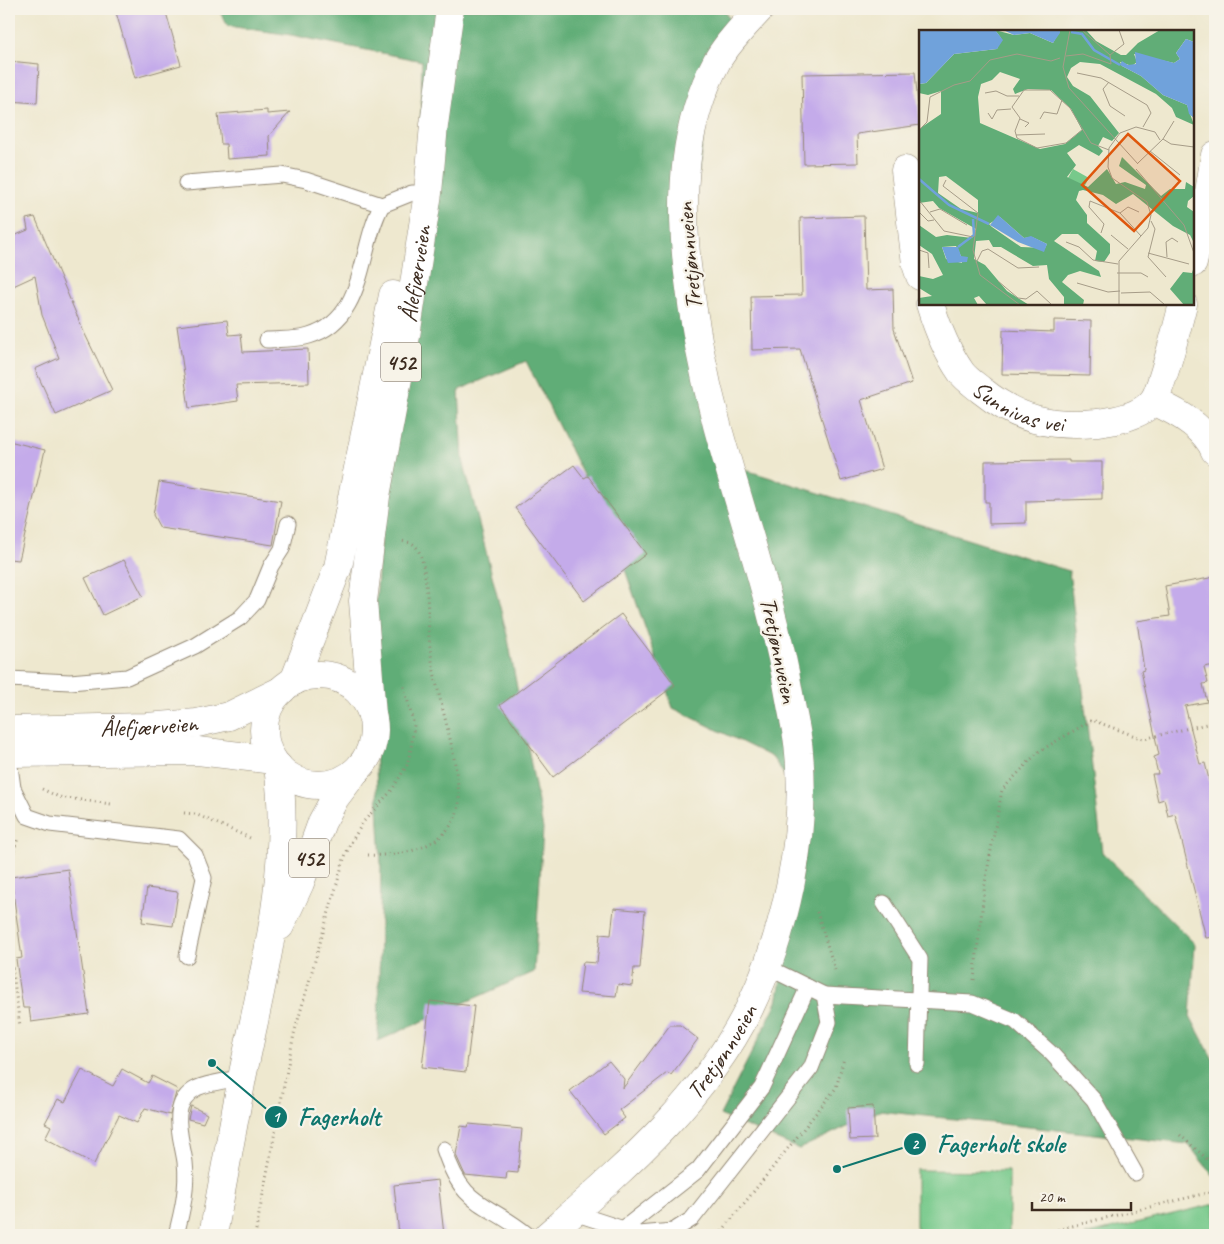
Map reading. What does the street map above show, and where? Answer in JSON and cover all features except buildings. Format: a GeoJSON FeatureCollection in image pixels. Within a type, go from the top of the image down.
{"type":"FeatureCollection","features":[{"type":"Feature","properties":{"kind":"street","name":"Ålefjærveien"},"geometry":{"type":"LineString","coordinates":[[372,715],[363,601],[376,496],[406,336],[420,193],[418,125],[434,9]]}},
{"type":"Feature","properties":{"kind":"street","name":"Ålefjærveien"},"geometry":{"type":"LineString","coordinates":[[9,730],[146,727],[197,723],[229,716],[288,685],[338,567],[386,334],[420,193],[434,125],[450,9]]}},
{"type":"Feature","properties":{"kind":"street","name":"Tretjønnveien"},"geometry":{"type":"LineString","coordinates":[[548,1235],[574,1213],[681,1110],[705,1079],[739,1025],[767,967],[792,880],[799,812],[799,752],[786,677],[764,580],[716,423],[699,346],[684,234],[685,163],[692,128],[718,59],[731,41],[760,9]]}},
{"type":"Feature","properties":{"kind":"street"},"geometry":{"type":"LineString","coordinates":[[1194,259],[1215,155]]}},
{"type":"Feature","properties":{"kind":"street"},"geometry":{"type":"LineString","coordinates":[[904,170],[916,264],[919,273]]}},
{"type":"Feature","properties":{"kind":"street","name":"Sunnivas vei"},"geometry":{"type":"LineString","coordinates":[[930,305],[937,326],[962,374],[1001,406],[1025,417],[1052,424],[1077,425],[1111,422],[1137,413],[1153,401]]}},
{"type":"Feature","properties":{"kind":"street"},"geometry":{"type":"LineString","coordinates":[[1183,305],[1153,401],[1167,407],[1200,430],[1215,451]]}},
{"type":"Feature","properties":{"kind":"street"},"geometry":{"type":"LineString","coordinates":[[288,685],[309,676],[325,676],[340,680],[354,688],[365,700],[372,715]]}},
{"type":"Feature","properties":{"kind":"street","name":"452"},"geometry":{"type":"LineString","coordinates":[[288,685],[272,701],[266,716],[264,731],[266,746],[276,763],[296,780],[311,784],[326,785],[341,781],[354,773]]}},
{"type":"Feature","properties":{"kind":"street","name":"452"},"geometry":{"type":"LineString","coordinates":[[270,948],[300,883],[322,822],[335,798],[365,761],[371,747],[374,731],[372,715]]}},
{"type":"Feature","properties":{"kind":"street","name":"Ålefjærveien"},"geometry":{"type":"LineString","coordinates":[[9,753],[198,752],[276,763]]}},
{"type":"Feature","properties":{"kind":"street","name":"452"},"geometry":{"type":"LineString","coordinates":[[213,1235],[242,1077],[270,948],[279,872],[282,804],[276,763]]}},
{"type":"Feature","properties":{"kind":"lane"},"geometry":{"type":"LineString","coordinates":[[186,184],[282,174],[382,204],[420,193]]}},
{"type":"Feature","properties":{"kind":"lane"},"geometry":{"type":"LineString","coordinates":[[267,340],[308,336],[326,330],[338,319],[348,306],[356,287],[382,204]]}},
{"type":"Feature","properties":{"kind":"lane"},"geometry":{"type":"LineString","coordinates":[[9,680],[70,682],[127,677],[195,646],[240,618],[257,600],[271,566],[282,549],[288,524]]}},
{"type":"Feature","properties":{"kind":"lane"},"geometry":{"type":"LineString","coordinates":[[9,759],[13,788],[26,816],[50,824],[179,839],[195,855],[204,878],[187,956]]}},
{"type":"Feature","properties":{"kind":"lane"},"geometry":{"type":"LineString","coordinates":[[884,903],[920,959],[917,1064]]}},
{"type":"Feature","properties":{"kind":"lane"},"geometry":{"type":"LineString","coordinates":[[767,967],[824,995],[972,1003],[1015,1021],[1052,1054],[1094,1100],[1135,1173]]}},
{"type":"Feature","properties":{"kind":"lane"},"geometry":{"type":"LineString","coordinates":[[623,1229],[698,1170],[762,1087],[808,987]]}},
{"type":"Feature","properties":{"kind":"lane"},"geometry":{"type":"LineString","coordinates":[[574,1213],[639,1234],[672,1231],[692,1220],[811,1068],[829,1022],[824,995]]}},
{"type":"Feature","properties":{"kind":"lane"},"geometry":{"type":"LineString","coordinates":[[176,1235],[183,1208],[185,1162],[179,1138],[179,1116],[184,1099],[197,1088],[242,1077]]}},
{"type":"Feature","properties":{"kind":"lane"},"geometry":{"type":"LineString","coordinates":[[444,1149],[452,1172],[467,1195],[515,1224],[528,1235]]}},
{"type":"Feature","properties":{"kind":"path"},"geometry":{"type":"LineString","coordinates":[[368,855],[402,854],[437,840],[452,822],[459,805],[454,754],[430,649],[424,568],[418,550],[412,543],[399,540]]}},
{"type":"Feature","properties":{"kind":"path"},"geometry":{"type":"LineString","coordinates":[[972,1003],[985,883],[1002,790],[1038,752],[1092,720],[1143,739],[1215,722]]}},
{"type":"Feature","properties":{"kind":"path"},"geometry":{"type":"LineString","coordinates":[[9,943],[20,1026]]}},
{"type":"Feature","properties":{"kind":"path"},"geometry":{"type":"LineString","coordinates":[[1180,1135],[1215,1166]]}},
{"type":"Feature","properties":{"kind":"path"},"geometry":{"type":"LineString","coordinates":[[1051,1235],[1052,1231],[1215,1191]]}},
{"type":"Feature","properties":{"kind":"green space"},"geometry":{"type":"Polygon","coordinates":[[[218,9],[724,9],[740,42],[710,82],[686,273],[736,467],[1069,571],[1102,852],[1195,944],[1190,1016],[1215,1063],[1215,1178],[1188,1144],[879,1111],[799,1149],[720,1115],[777,1002],[812,815],[772,757],[673,708],[613,535],[526,361],[459,390],[463,460],[508,639],[543,829],[534,972],[378,1041],[381,864],[371,672],[385,478],[418,259],[422,61],[291,35],[228,26],[218,9]]]}},
{"type":"Feature","properties":{"kind":"green space"},"geometry":{"type":"Polygon","coordinates":[[[916,1170],[1009,1171],[1009,1235],[916,1235],[916,1170]]]}},
{"type":"Feature","properties":{"kind":"green space"},"geometry":{"type":"Polygon","coordinates":[[[1215,1204],[1215,1235],[1085,1235],[1215,1204]]]}},
{"type":"Feature","properties":{"kind":"place","name":"Fagerholt"},"geometry":{"type":"Point","coordinates":[212,1063]}},
{"type":"Feature","properties":{"kind":"place","name":"Fagerholt skole"},"geometry":{"type":"Point","coordinates":[837,1169]}}]}
